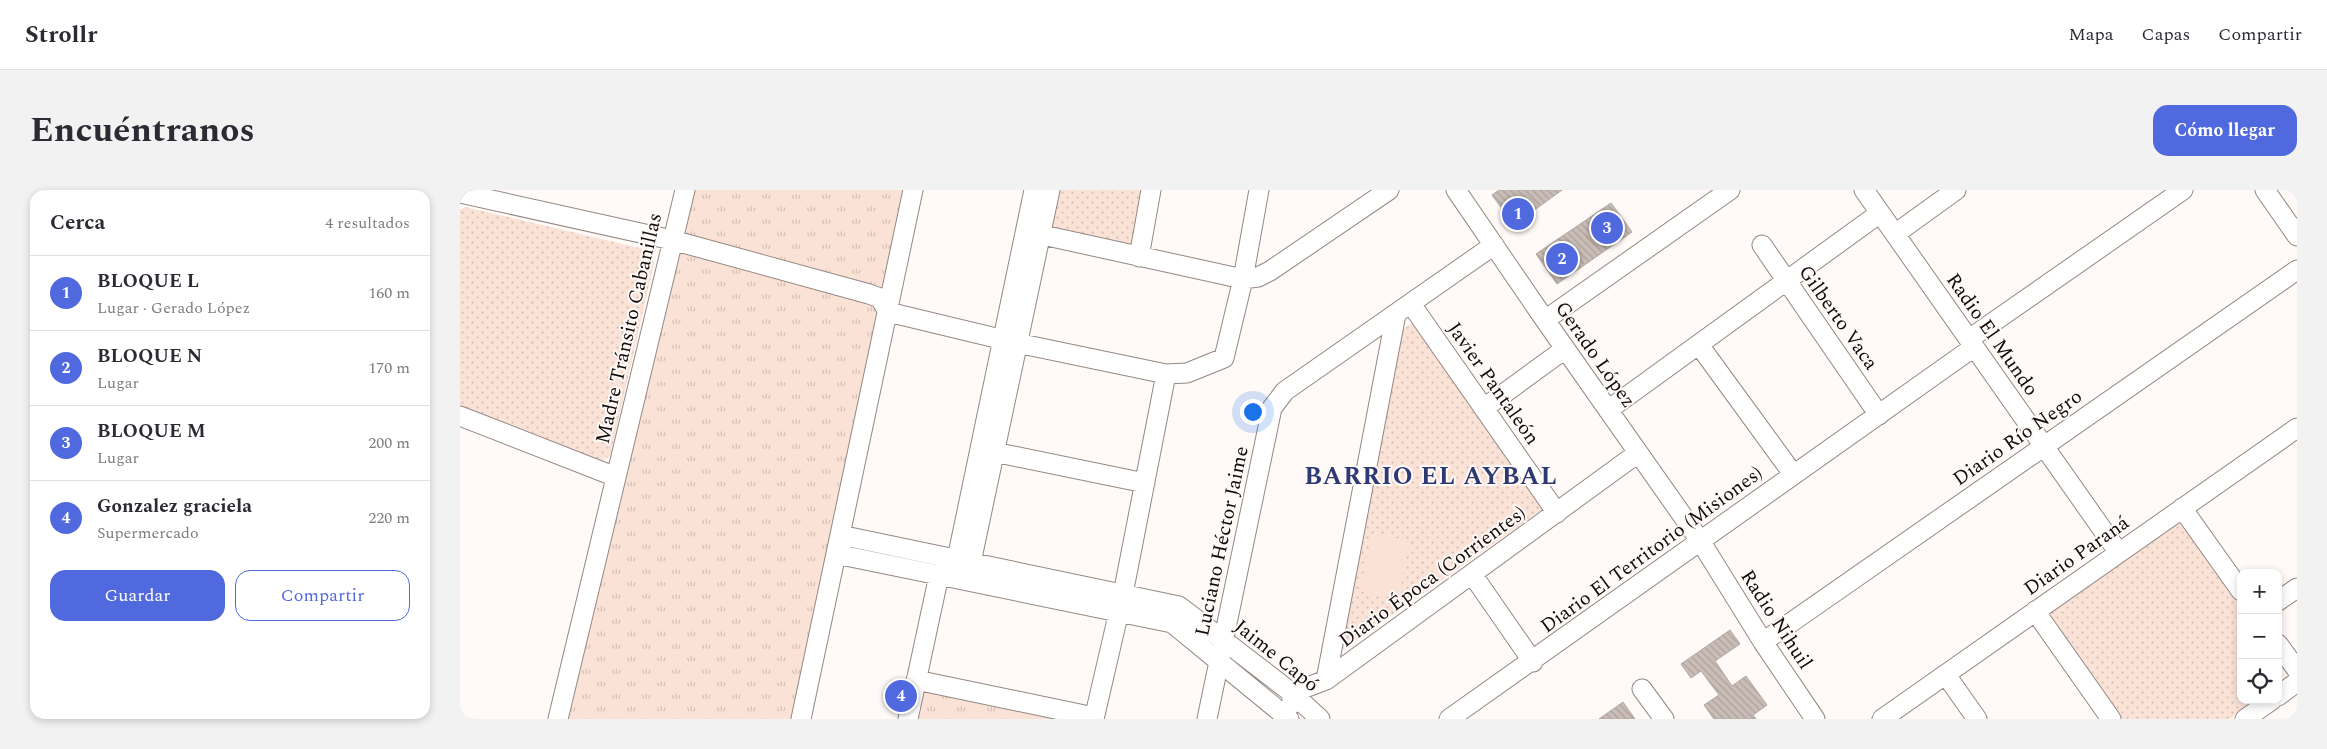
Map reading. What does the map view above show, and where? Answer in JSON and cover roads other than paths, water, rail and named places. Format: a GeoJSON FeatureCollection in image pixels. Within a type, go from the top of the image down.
{"type":"FeatureCollection","features":[{"type":"Feature","properties":{"kind":"street","name":"Madre Tránsito Cabanillas"},"geometry":{"type":"LineString","coordinates":[[558,719],[685,190]]}},
{"type":"Feature","properties":{"kind":"street"},"geometry":{"type":"LineString","coordinates":[[801,719],[913,190]]}},
{"type":"Feature","properties":{"kind":"street"},"geometry":{"type":"LineString","coordinates":[[1033,233],[1034,190]]}},
{"type":"Feature","properties":{"kind":"street"},"geometry":{"type":"LineString","coordinates":[[967,581],[964,560],[1010,341],[1033,233],[1050,190]]}},
{"type":"Feature","properties":{"kind":"street"},"geometry":{"type":"LineString","coordinates":[[1139,257],[1151,190]]}},
{"type":"Feature","properties":{"kind":"street"},"geometry":{"type":"LineString","coordinates":[[460,194],[672,240],[869,294],[880,298],[888,312],[1010,341],[1166,374],[1187,373],[1224,358],[1243,279],[1259,190]]}},
{"type":"Feature","properties":{"kind":"street"},"geometry":{"type":"LineString","coordinates":[[1033,233],[1243,279],[1258,277],[1270,271],[1389,190]]}},
{"type":"Feature","properties":{"kind":"street"},"geometry":{"type":"LineString","coordinates":[[1544,320],[1730,190]]}},
{"type":"Feature","properties":{"kind":"street","name":"Radio El Mundo"},"geometry":{"type":"LineString","coordinates":[[1864,190],[2042,446],[2119,553]]}},
{"type":"Feature","properties":{"kind":"street"},"geometry":{"type":"LineString","coordinates":[[1895,234],[1956,190]]}},
{"type":"Feature","properties":{"kind":"street","name":"Diario El Territorio (Misiones)"},"geometry":{"type":"LineString","coordinates":[[1449,719],[1533,662],[1879,414],[1972,343],[2183,190]]}},
{"type":"Feature","properties":{"kind":"street"},"geometry":{"type":"LineString","coordinates":[[2265,190],[2297,236]]}},
{"type":"Feature","properties":{"kind":"street","name":"Gerado López"},"geometry":{"type":"LineString","coordinates":[[1461,192],[1544,320],[1701,542]]}},
{"type":"Feature","properties":{"kind":"street"},"geometry":{"type":"LineString","coordinates":[[1608,410],[1880,213]]}},
{"type":"Feature","properties":{"kind":"street","name":"Luciano Héctor Jaime"},"geometry":{"type":"LineString","coordinates":[[1207,719],[1272,408],[1285,391],[1494,245]]}},
{"type":"Feature","properties":{"kind":"street","name":"Gilberto Vaca"},"geometry":{"type":"LineString","coordinates":[[1762,245],[1879,414]]}},
{"type":"Feature","properties":{"kind":"street","name":"Diario Río Negro"},"geometry":{"type":"LineString","coordinates":[[1763,642],[2297,270]]}},
{"type":"Feature","properties":{"kind":"street"},"geometry":{"type":"LineString","coordinates":[[1326,680],[1404,309]]}},
{"type":"Feature","properties":{"kind":"street","name":"Javier Pantaleón"},"geometry":{"type":"LineString","coordinates":[[1404,309],[1484,408],[1558,513]]}},
{"type":"Feature","properties":{"kind":"street"},"geometry":{"type":"LineString","coordinates":[[908,719],[939,575],[964,560],[994,452],[1010,341]]}},
{"type":"Feature","properties":{"kind":"street"},"geometry":{"type":"LineString","coordinates":[[1699,345],[1793,474]]}},
{"type":"Feature","properties":{"kind":"street"},"geometry":{"type":"LineString","coordinates":[[1484,408],[1566,349]]}},
{"type":"Feature","properties":{"kind":"street"},"geometry":{"type":"LineString","coordinates":[[916,680],[1094,718],[1120,603],[1166,374]]}},
{"type":"Feature","properties":{"kind":"street"},"geometry":{"type":"LineString","coordinates":[[460,416],[616,477]]}},
{"type":"Feature","properties":{"kind":"street","name":"Diario Paraná"},"geometry":{"type":"LineString","coordinates":[[1882,719],[2297,428]]}},
{"type":"Feature","properties":{"kind":"street"},"geometry":{"type":"LineString","coordinates":[[994,452],[1145,483]]}},
{"type":"Feature","properties":{"kind":"street","name":"Diario Época (Corrientes)"},"geometry":{"type":"LineString","coordinates":[[1292,693],[1326,680],[1638,453]]}},
{"type":"Feature","properties":{"kind":"street"},"geometry":{"type":"LineString","coordinates":[[2182,508],[2237,585]]}},
{"type":"Feature","properties":{"kind":"street"},"geometry":{"type":"LineString","coordinates":[[840,535],[964,560],[1120,603]]}},
{"type":"Feature","properties":{"kind":"street","name":"Radio Nihuil"},"geometry":{"type":"LineString","coordinates":[[1701,542],[1763,642],[1815,719]]}},
{"type":"Feature","properties":{"kind":"street"},"geometry":{"type":"LineString","coordinates":[[836,554],[967,581],[1120,603]]}},
{"type":"Feature","properties":{"kind":"street"},"geometry":{"type":"LineString","coordinates":[[1472,574],[1533,662]]}},
{"type":"Feature","properties":{"kind":"street"},"geometry":{"type":"LineString","coordinates":[[2282,598],[2297,588]]}},
{"type":"Feature","properties":{"kind":"street","name":"Jaime Capó"},"geometry":{"type":"LineString","coordinates":[[1120,603],[1179,606],[1292,693],[1313,717]]}},
{"type":"Feature","properties":{"kind":"street","name":"Jaime Capó"},"geometry":{"type":"LineString","coordinates":[[1120,603],[1172,623],[1290,719]]}},
{"type":"Feature","properties":{"kind":"street"},"geometry":{"type":"LineString","coordinates":[[2035,611],[2111,719]]}},
{"type":"Feature","properties":{"kind":"street"},"geometry":{"type":"LineString","coordinates":[[2282,649],[2297,670]]}},
{"type":"Feature","properties":{"kind":"street"},"geometry":{"type":"LineString","coordinates":[[1946,675],[1977,719]]}},
{"type":"Feature","properties":{"kind":"street"},"geometry":{"type":"LineString","coordinates":[[2282,693],[2297,682]]}},
{"type":"Feature","properties":{"kind":"street"},"geometry":{"type":"LineString","coordinates":[[1642,688],[1664,719]]}},
{"type":"Feature","properties":{"kind":"street"},"geometry":{"type":"LineString","coordinates":[[1290,719],[1292,693]]}},
{"type":"Feature","properties":{"kind":"street"},"geometry":{"type":"LineString","coordinates":[[2245,719],[2266,704]]}},
{"type":"Feature","properties":{"kind":"place","name":"BLOQUE L"},"geometry":{"type":"Point","coordinates":[1518,214]}},
{"type":"Feature","properties":{"kind":"place","name":"BLOQUE M"},"geometry":{"type":"Point","coordinates":[1607,228]}},
{"type":"Feature","properties":{"kind":"place","name":"BLOQUE N"},"geometry":{"type":"Point","coordinates":[1562,259]}},
{"type":"Feature","properties":{"kind":"place","name":"Gonzalez graciela"},"geometry":{"type":"Point","coordinates":[901,696]}},
{"type":"Feature","properties":{"kind":"district","name":"BARRIO EL AYBAL"},"geometry":{"type":"Point","coordinates":[1431,475]}}]}
